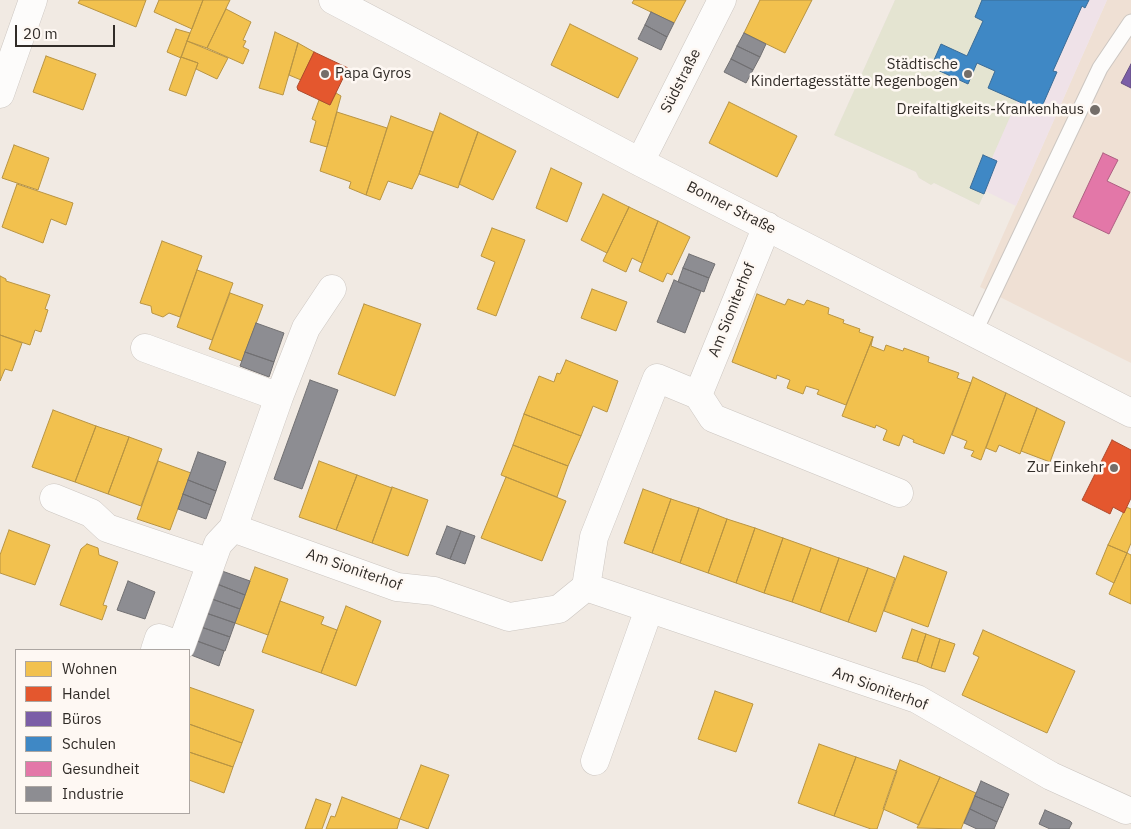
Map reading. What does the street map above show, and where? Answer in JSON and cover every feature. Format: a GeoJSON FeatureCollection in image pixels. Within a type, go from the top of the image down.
{"type":"FeatureCollection","features":[{"type":"Feature","properties":{"kind":"street"},"geometry":{"type":"LineString","coordinates":[[0,94],[33,0]]}},
{"type":"Feature","properties":{"kind":"street","name":"Bonner Straße"},"geometry":{"type":"LineString","coordinates":[[333,0],[640,162],[1131,413]]}},
{"type":"Feature","properties":{"kind":"street","name":"Südstraße"},"geometry":{"type":"LineString","coordinates":[[640,162],[722,0]]}},
{"type":"Feature","properties":{"kind":"street","name":"Am Sioniterhof"},"geometry":{"type":"LineString","coordinates":[[698,395],[767,226]]}},
{"type":"Feature","properties":{"kind":"street"},"geometry":{"type":"LineString","coordinates":[[155,649],[159,638],[181,646],[218,544],[234,528],[279,397],[306,328],[332,289]]}},
{"type":"Feature","properties":{"kind":"street"},"geometry":{"type":"LineString","coordinates":[[145,348],[279,397]]}},
{"type":"Feature","properties":{"kind":"street"},"geometry":{"type":"LineString","coordinates":[[586,587],[594,537],[658,378],[698,395],[713,418],[900,493]]}},
{"type":"Feature","properties":{"kind":"street"},"geometry":{"type":"LineString","coordinates":[[54,498],[91,513],[107,528],[211,563]]}},
{"type":"Feature","properties":{"kind":"street","name":"Am Sioniterhof"},"geometry":{"type":"LineString","coordinates":[[234,528],[397,588],[434,591],[509,617],[559,609],[586,587],[918,699],[1051,776],[1125,813]]}},
{"type":"Feature","properties":{"kind":"street"},"geometry":{"type":"LineString","coordinates":[[595,761],[649,609]]}},
{"type":"Feature","properties":{"kind":"lane"},"geometry":{"type":"LineString","coordinates":[[974,333],[1100,68],[1131,22]]}},
{"type":"Feature","properties":{"kind":"shaded area","name":"Städtische Kindertagesstätte Regenbogen"},"geometry":{"type":"Polygon","coordinates":[[[895,0],[1107,0],[1016,206],[985,191],[979,205],[934,183],[931,185],[919,178],[916,172],[834,135],[895,0]]]}},
{"type":"Feature","properties":{"kind":"shaded area","name":"Dreifaltigkeits-Krankenhaus"},"geometry":{"type":"Polygon","coordinates":[[[1107,0],[1131,0],[1131,363],[980,287],[1107,0]]]}},
{"type":"Feature","properties":{"kind":"green space"},"geometry":{"type":"Polygon","coordinates":[[[895,0],[982,0],[983,21],[967,56],[941,44],[931,67],[967,84],[977,63],[995,71],[988,88],[1017,101],[992,158],[983,155],[970,187],[984,194],[979,205],[934,183],[931,185],[919,178],[916,172],[834,135],[895,0]]]}},
{"type":"Feature","properties":{"kind":"building: Wohnen"},"geometry":{"type":"Polygon","coordinates":[[[80,0],[146,0],[136,27],[78,3],[80,0]]]}},
{"type":"Feature","properties":{"kind":"building: Wohnen"},"geometry":{"type":"Polygon","coordinates":[[[159,0],[203,0],[192,29],[154,12],[159,0]]]}},
{"type":"Feature","properties":{"kind":"building: Wohnen"},"geometry":{"type":"Polygon","coordinates":[[[203,0],[230,0],[207,48],[187,41],[203,0]]]}},
{"type":"Feature","properties":{"kind":"building: Wohnen"},"geometry":{"type":"Polygon","coordinates":[[[634,0],[686,0],[674,23],[632,3],[634,0]]]}},
{"type":"Feature","properties":{"kind":"building: Wohnen"},"geometry":{"type":"Polygon","coordinates":[[[760,0],[812,0],[785,53],[744,33],[760,0]]]}},
{"type":"Feature","properties":{"kind":"building: Wohnen"},"geometry":{"type":"Polygon","coordinates":[[[226,9],[251,22],[243,40],[246,41],[243,47],[249,50],[243,64],[207,48],[226,9]]]}},
{"type":"Feature","properties":{"kind":"building: Wohnen"},"geometry":{"type":"Polygon","coordinates":[[[570,24],[638,58],[618,98],[551,65],[570,24]]]}},
{"type":"Feature","properties":{"kind":"building: Wohnen"},"geometry":{"type":"Polygon","coordinates":[[[176,29],[190,33],[181,58],[167,52],[176,29]]]}},
{"type":"Feature","properties":{"kind":"building: Wohnen"},"geometry":{"type":"Polygon","coordinates":[[[275,32],[298,43],[283,95],[259,88],[275,32]]]}},
{"type":"Feature","properties":{"kind":"building: Wohnen"},"geometry":{"type":"Polygon","coordinates":[[[187,41],[228,58],[217,79],[196,69],[198,63],[181,57],[187,41]]]}},
{"type":"Feature","properties":{"kind":"building: Wohnen"},"geometry":{"type":"Polygon","coordinates":[[[298,43],[314,52],[301,80],[289,75],[298,43]]]}},
{"type":"Feature","properties":{"kind":"building: Wohnen"},"geometry":{"type":"Polygon","coordinates":[[[46,56],[96,74],[83,110],[33,92],[46,56]]]}},
{"type":"Feature","properties":{"kind":"building: Wohnen"},"geometry":{"type":"Polygon","coordinates":[[[181,57],[198,63],[186,96],[169,90],[181,57]]]}},
{"type":"Feature","properties":{"kind":"building: Wohnen"},"geometry":{"type":"Polygon","coordinates":[[[336,93],[341,96],[327,147],[310,142],[316,121],[312,119],[319,100],[330,105],[336,93]]]}},
{"type":"Feature","properties":{"kind":"building: Wohnen"},"geometry":{"type":"Polygon","coordinates":[[[729,102],[797,136],[777,177],[709,143],[729,102]]]}},
{"type":"Feature","properties":{"kind":"building: Wohnen"},"geometry":{"type":"Polygon","coordinates":[[[337,112],[387,128],[366,195],[349,188],[351,182],[320,171],[337,112]]]}},
{"type":"Feature","properties":{"kind":"building: Wohnen"},"geometry":{"type":"Polygon","coordinates":[[[440,113],[478,132],[458,188],[419,174],[440,113]]]}},
{"type":"Feature","properties":{"kind":"building: Wohnen"},"geometry":{"type":"Polygon","coordinates":[[[391,116],[433,132],[412,189],[388,181],[380,200],[366,195],[391,116]]]}},
{"type":"Feature","properties":{"kind":"building: Wohnen"},"geometry":{"type":"Polygon","coordinates":[[[478,132],[516,151],[493,200],[459,184],[478,132]]]}},
{"type":"Feature","properties":{"kind":"building: Wohnen"},"geometry":{"type":"Polygon","coordinates":[[[14,145],[49,158],[38,190],[2,178],[14,145]]]}},
{"type":"Feature","properties":{"kind":"building: Wohnen"},"geometry":{"type":"Polygon","coordinates":[[[551,168],[582,183],[567,222],[536,208],[551,168]]]}},
{"type":"Feature","properties":{"kind":"building: Wohnen"},"geometry":{"type":"Polygon","coordinates":[[[17,184],[73,203],[66,225],[51,219],[43,243],[2,227],[17,184]]]}},
{"type":"Feature","properties":{"kind":"building: Wohnen"},"geometry":{"type":"Polygon","coordinates":[[[603,194],[629,207],[607,253],[581,240],[603,194]]]}},
{"type":"Feature","properties":{"kind":"building: Wohnen"},"geometry":{"type":"Polygon","coordinates":[[[629,207],[658,221],[642,263],[632,258],[626,272],[603,261],[629,207]]]}},
{"type":"Feature","properties":{"kind":"building: Wohnen"},"geometry":{"type":"Polygon","coordinates":[[[658,221],[690,237],[672,275],[667,273],[663,282],[639,271],[658,221]]]}},
{"type":"Feature","properties":{"kind":"building: Wohnen"},"geometry":{"type":"Polygon","coordinates":[[[492,228],[525,240],[496,316],[477,309],[495,262],[481,256],[492,228]]]}},
{"type":"Feature","properties":{"kind":"building: Wohnen"},"geometry":{"type":"Polygon","coordinates":[[[162,241],[202,256],[180,317],[169,313],[163,317],[152,313],[151,306],[140,303],[162,241]]]}},
{"type":"Feature","properties":{"kind":"building: Wohnen"},"geometry":{"type":"Polygon","coordinates":[[[197,270],[233,283],[212,340],[177,327],[197,270]]]}},
{"type":"Feature","properties":{"kind":"building: Wohnen"},"geometry":{"type":"Polygon","coordinates":[[[0,276],[6,279],[6,281],[50,295],[45,309],[48,310],[41,332],[35,330],[30,345],[0,335],[0,276]]]}},
{"type":"Feature","properties":{"kind":"building: Wohnen"},"geometry":{"type":"Polygon","coordinates":[[[592,289],[627,302],[616,331],[581,318],[592,289]]]}},
{"type":"Feature","properties":{"kind":"building: Wohnen"},"geometry":{"type":"Polygon","coordinates":[[[230,293],[263,305],[242,361],[209,349],[230,293]]]}},
{"type":"Feature","properties":{"kind":"building: Wohnen"},"geometry":{"type":"Polygon","coordinates":[[[757,294],[785,305],[788,299],[804,305],[807,300],[829,308],[828,314],[844,320],[843,323],[860,329],[859,332],[873,337],[846,405],[817,394],[819,390],[806,386],[803,394],[787,388],[790,380],[777,375],[776,379],[732,362],[757,294]]]}},
{"type":"Feature","properties":{"kind":"building: Wohnen"},"geometry":{"type":"Polygon","coordinates":[[[364,304],[421,324],[395,396],[338,374],[364,304]]]}},
{"type":"Feature","properties":{"kind":"building: Wohnen"},"geometry":{"type":"Polygon","coordinates":[[[0,335],[22,343],[12,371],[5,369],[0,381],[0,335]]]}},
{"type":"Feature","properties":{"kind":"building: Wohnen"},"geometry":{"type":"Polygon","coordinates":[[[873,337],[871,346],[884,351],[886,345],[903,351],[904,348],[929,357],[928,362],[959,373],[957,378],[971,383],[944,454],[913,442],[914,440],[903,435],[899,446],[883,440],[887,430],[876,425],[875,428],[842,416],[873,337]]]}},
{"type":"Feature","properties":{"kind":"building: Wohnen"},"geometry":{"type":"Polygon","coordinates":[[[566,360],[618,381],[607,412],[593,406],[581,436],[524,414],[539,376],[554,382],[557,373],[560,374],[566,360]]]}},
{"type":"Feature","properties":{"kind":"building: Wohnen"},"geometry":{"type":"Polygon","coordinates":[[[973,377],[1006,393],[981,460],[971,456],[974,451],[964,448],[967,441],[952,435],[973,377]]]}},
{"type":"Feature","properties":{"kind":"building: Wohnen"},"geometry":{"type":"Polygon","coordinates":[[[1006,393],[1037,408],[1020,454],[999,445],[996,452],[986,448],[1006,393]]]}},
{"type":"Feature","properties":{"kind":"building: Wohnen"},"geometry":{"type":"Polygon","coordinates":[[[1037,408],[1065,422],[1050,462],[1021,451],[1037,408]]]}},
{"type":"Feature","properties":{"kind":"building: Wohnen"},"geometry":{"type":"Polygon","coordinates":[[[53,410],[96,426],[75,482],[32,467],[53,410]]]}},
{"type":"Feature","properties":{"kind":"building: Wohnen"},"geometry":{"type":"Polygon","coordinates":[[[524,414],[581,436],[568,466],[513,445],[524,414]]]}},
{"type":"Feature","properties":{"kind":"building: Wohnen"},"geometry":{"type":"Polygon","coordinates":[[[96,426],[129,437],[108,494],[75,482],[96,426]]]}},
{"type":"Feature","properties":{"kind":"building: Wohnen"},"geometry":{"type":"Polygon","coordinates":[[[129,437],[162,449],[141,506],[108,494],[129,437]]]}},
{"type":"Feature","properties":{"kind":"building: Wohnen"},"geometry":{"type":"Polygon","coordinates":[[[513,445],[568,466],[557,497],[501,475],[513,445]]]}},
{"type":"Feature","properties":{"kind":"building: Wohnen"},"geometry":{"type":"Polygon","coordinates":[[[158,461],[191,473],[170,530],[137,519],[158,461]]]}},
{"type":"Feature","properties":{"kind":"building: Wohnen"},"geometry":{"type":"Polygon","coordinates":[[[319,461],[357,475],[336,530],[299,517],[319,461]]]}},
{"type":"Feature","properties":{"kind":"building: Wohnen"},"geometry":{"type":"Polygon","coordinates":[[[357,475],[392,488],[372,543],[336,530],[357,475]]]}},
{"type":"Feature","properties":{"kind":"building: Wohnen"},"geometry":{"type":"Polygon","coordinates":[[[506,477],[566,501],[542,561],[481,538],[506,477]]]}},
{"type":"Feature","properties":{"kind":"building: Wohnen"},"geometry":{"type":"Polygon","coordinates":[[[392,487],[428,500],[408,556],[372,543],[392,487]]]}},
{"type":"Feature","properties":{"kind":"building: Wohnen"},"geometry":{"type":"Polygon","coordinates":[[[643,489],[671,499],[652,553],[624,543],[643,489]]]}},
{"type":"Feature","properties":{"kind":"building: Wohnen"},"geometry":{"type":"Polygon","coordinates":[[[671,499],[699,508],[680,563],[652,553],[671,499]]]}},
{"type":"Feature","properties":{"kind":"building: Wohnen"},"geometry":{"type":"Polygon","coordinates":[[[1126,507],[1131,509],[1131,543],[1127,553],[1108,545],[1126,507]]]}},
{"type":"Feature","properties":{"kind":"building: Wohnen"},"geometry":{"type":"Polygon","coordinates":[[[699,508],[727,519],[708,573],[680,563],[699,508]]]}},
{"type":"Feature","properties":{"kind":"building: Wohnen"},"geometry":{"type":"Polygon","coordinates":[[[727,519],[755,528],[736,583],[708,573],[727,519]]]}},
{"type":"Feature","properties":{"kind":"building: Wohnen"},"geometry":{"type":"Polygon","coordinates":[[[755,528],[783,538],[764,593],[736,583],[755,528]]]}},
{"type":"Feature","properties":{"kind":"building: Wohnen"},"geometry":{"type":"Polygon","coordinates":[[[9,530],[50,545],[35,585],[0,573],[0,555],[9,530]]]}},
{"type":"Feature","properties":{"kind":"building: Wohnen"},"geometry":{"type":"Polygon","coordinates":[[[783,538],[811,548],[792,602],[764,593],[783,538]]]}},
{"type":"Feature","properties":{"kind":"building: Wohnen"},"geometry":{"type":"Polygon","coordinates":[[[87,544],[98,548],[99,555],[118,562],[103,605],[107,606],[102,620],[60,605],[81,549],[87,544]]]}},
{"type":"Feature","properties":{"kind":"building: Wohnen"},"geometry":{"type":"Polygon","coordinates":[[[1108,545],[1127,553],[1114,583],[1096,574],[1108,545]]]}},
{"type":"Feature","properties":{"kind":"building: Wohnen"},"geometry":{"type":"Polygon","coordinates":[[[811,548],[839,558],[820,612],[792,602],[811,548]]]}},
{"type":"Feature","properties":{"kind":"building: Wohnen"},"geometry":{"type":"Polygon","coordinates":[[[1127,553],[1131,555],[1131,604],[1109,594],[1127,553]]]}},
{"type":"Feature","properties":{"kind":"building: Wohnen"},"geometry":{"type":"Polygon","coordinates":[[[904,556],[947,572],[928,627],[884,611],[904,556]]]}},
{"type":"Feature","properties":{"kind":"building: Wohnen"},"geometry":{"type":"Polygon","coordinates":[[[839,558],[868,568],[848,622],[820,612],[839,558]]]}},
{"type":"Feature","properties":{"kind":"building: Wohnen"},"geometry":{"type":"Polygon","coordinates":[[[255,567],[288,579],[268,635],[235,623],[255,567]]]}},
{"type":"Feature","properties":{"kind":"building: Wohnen"},"geometry":{"type":"Polygon","coordinates":[[[868,568],[895,578],[876,632],[848,622],[868,568]]]}},
{"type":"Feature","properties":{"kind":"building: Wohnen"},"geometry":{"type":"Polygon","coordinates":[[[280,601],[324,617],[321,624],[337,630],[321,673],[262,652],[280,601]]]}},
{"type":"Feature","properties":{"kind":"building: Wohnen"},"geometry":{"type":"Polygon","coordinates":[[[346,606],[381,621],[356,686],[321,673],[346,606]]]}},
{"type":"Feature","properties":{"kind":"building: Wohnen"},"geometry":{"type":"Polygon","coordinates":[[[912,629],[926,634],[917,662],[902,658],[912,629]]]}},
{"type":"Feature","properties":{"kind":"building: Wohnen"},"geometry":{"type":"Polygon","coordinates":[[[983,630],[1075,671],[1047,733],[962,695],[979,657],[973,654],[983,630]]]}},
{"type":"Feature","properties":{"kind":"building: Wohnen"},"geometry":{"type":"Polygon","coordinates":[[[926,634],[940,639],[931,668],[917,662],[926,634]]]}},
{"type":"Feature","properties":{"kind":"building: Wohnen"},"geometry":{"type":"Polygon","coordinates":[[[940,639],[955,644],[945,672],[931,668],[940,639]]]}},
{"type":"Feature","properties":{"kind":"building: Wohnen"},"geometry":{"type":"Polygon","coordinates":[[[190,687],[254,710],[242,743],[190,724],[190,687]]]}},
{"type":"Feature","properties":{"kind":"building: Wohnen"},"geometry":{"type":"Polygon","coordinates":[[[715,691],[753,704],[736,752],[698,739],[715,691]]]}},
{"type":"Feature","properties":{"kind":"building: Wohnen"},"geometry":{"type":"Polygon","coordinates":[[[190,724],[242,743],[233,767],[190,752],[190,724]]]}},
{"type":"Feature","properties":{"kind":"building: Wohnen"},"geometry":{"type":"Polygon","coordinates":[[[819,744],[856,757],[834,816],[798,803],[819,744]]]}},
{"type":"Feature","properties":{"kind":"building: Wohnen"},"geometry":{"type":"Polygon","coordinates":[[[190,752],[233,767],[224,793],[190,780],[190,752]]]}},
{"type":"Feature","properties":{"kind":"building: Wohnen"},"geometry":{"type":"Polygon","coordinates":[[[856,757],[897,771],[877,829],[871,829],[834,816],[856,757]]]}},
{"type":"Feature","properties":{"kind":"building: Wohnen"},"geometry":{"type":"Polygon","coordinates":[[[900,760],[940,777],[919,825],[883,809],[900,760]]]}},
{"type":"Feature","properties":{"kind":"building: Wohnen"},"geometry":{"type":"Polygon","coordinates":[[[421,765],[449,775],[428,829],[400,819],[421,765]]]}},
{"type":"Feature","properties":{"kind":"building: Wohnen"},"geometry":{"type":"Polygon","coordinates":[[[940,777],[976,793],[961,829],[917,828],[940,777]]]}},
{"type":"Feature","properties":{"kind":"building: Wohnen"},"geometry":{"type":"Polygon","coordinates":[[[342,797],[400,819],[397,829],[326,829],[331,816],[335,817],[342,797]]]}},
{"type":"Feature","properties":{"kind":"building: Wohnen"},"geometry":{"type":"Polygon","coordinates":[[[316,799],[331,804],[322,829],[305,829],[316,799]]]}},
{"type":"Feature","properties":{"kind":"building: Handel","name":"Papa Gyros"},"geometry":{"type":"Polygon","coordinates":[[[314,52],[348,68],[330,105],[298,90],[297,87],[314,52]]]}},
{"type":"Feature","properties":{"kind":"building: Handel","name":"Zur Einkehr"},"geometry":{"type":"Polygon","coordinates":[[[1112,440],[1131,450],[1131,498],[1124,513],[1113,507],[1110,514],[1082,500],[1112,440]]]}},
{"type":"Feature","properties":{"kind":"building: Büros"},"geometry":{"type":"Polygon","coordinates":[[[1131,64],[1131,88],[1121,83],[1131,64]]]}},
{"type":"Feature","properties":{"kind":"building: Schulen"},"geometry":{"type":"Polygon","coordinates":[[[982,0],[1089,0],[1085,8],[1082,6],[1053,71],[1057,72],[1040,111],[988,88],[995,71],[977,63],[968,84],[931,67],[941,44],[967,56],[983,21],[975,17],[982,0]]]}},
{"type":"Feature","properties":{"kind":"building: Schulen"},"geometry":{"type":"Polygon","coordinates":[[[983,155],[997,161],[984,194],[970,188],[983,155]]]}},
{"type":"Feature","properties":{"kind":"building: Gesundheit"},"geometry":{"type":"Polygon","coordinates":[[[1103,153],[1118,160],[1107,181],[1130,192],[1109,234],[1073,217],[1103,153]]]}},
{"type":"Feature","properties":{"kind":"building: Industrie"},"geometry":{"type":"Polygon","coordinates":[[[651,12],[674,23],[667,37],[645,25],[651,12]]]}},
{"type":"Feature","properties":{"kind":"building: Industrie"},"geometry":{"type":"Polygon","coordinates":[[[645,25],[667,37],[661,50],[638,39],[645,25]]]}},
{"type":"Feature","properties":{"kind":"building: Industrie"},"geometry":{"type":"Polygon","coordinates":[[[744,33],[766,44],[760,57],[737,46],[744,33]]]}},
{"type":"Feature","properties":{"kind":"building: Industrie"},"geometry":{"type":"Polygon","coordinates":[[[737,46],[760,57],[753,70],[731,59],[737,46]]]}},
{"type":"Feature","properties":{"kind":"building: Industrie"},"geometry":{"type":"Polygon","coordinates":[[[731,59],[753,70],[746,83],[724,72],[731,59]]]}},
{"type":"Feature","properties":{"kind":"building: Industrie"},"geometry":{"type":"Polygon","coordinates":[[[689,254],[715,264],[709,278],[683,268],[689,254]]]}},
{"type":"Feature","properties":{"kind":"building: Industrie"},"geometry":{"type":"Polygon","coordinates":[[[683,268],[709,278],[704,292],[678,282],[683,268]]]}},
{"type":"Feature","properties":{"kind":"building: Industrie"},"geometry":{"type":"Polygon","coordinates":[[[674,280],[701,291],[685,333],[657,322],[674,280]]]}},
{"type":"Feature","properties":{"kind":"building: Industrie"},"geometry":{"type":"Polygon","coordinates":[[[256,323],[284,333],[274,362],[245,352],[256,323]]]}},
{"type":"Feature","properties":{"kind":"building: Industrie"},"geometry":{"type":"Polygon","coordinates":[[[245,352],[274,362],[269,377],[240,366],[245,352]]]}},
{"type":"Feature","properties":{"kind":"building: Industrie"},"geometry":{"type":"Polygon","coordinates":[[[310,380],[338,390],[302,489],[274,479],[310,380]]]}},
{"type":"Feature","properties":{"kind":"building: Industrie"},"geometry":{"type":"Polygon","coordinates":[[[198,452],[226,462],[216,491],[188,480],[198,452]]]}},
{"type":"Feature","properties":{"kind":"building: Industrie"},"geometry":{"type":"Polygon","coordinates":[[[188,480],[216,491],[211,505],[183,494],[188,480]]]}},
{"type":"Feature","properties":{"kind":"building: Industrie"},"geometry":{"type":"Polygon","coordinates":[[[183,494],[211,505],[206,519],[178,509],[183,494]]]}},
{"type":"Feature","properties":{"kind":"building: Industrie"},"geometry":{"type":"Polygon","coordinates":[[[447,526],[461,531],[450,559],[436,554],[447,526]]]}},
{"type":"Feature","properties":{"kind":"building: Industrie"},"geometry":{"type":"Polygon","coordinates":[[[461,531],[475,536],[465,564],[450,559],[461,531]]]}},
{"type":"Feature","properties":{"kind":"building: Industrie"},"geometry":{"type":"Polygon","coordinates":[[[222,571],[250,581],[245,595],[217,584],[222,571]]]}},
{"type":"Feature","properties":{"kind":"building: Industrie"},"geometry":{"type":"Polygon","coordinates":[[[128,581],[155,592],[145,619],[117,610],[128,581]]]}},
{"type":"Feature","properties":{"kind":"building: Industrie"},"geometry":{"type":"Polygon","coordinates":[[[217,584],[245,595],[240,609],[212,599],[217,584]]]}},
{"type":"Feature","properties":{"kind":"building: Industrie"},"geometry":{"type":"Polygon","coordinates":[[[212,599],[240,609],[235,623],[206,613],[212,599]]]}},
{"type":"Feature","properties":{"kind":"building: Industrie"},"geometry":{"type":"Polygon","coordinates":[[[206,613],[235,623],[230,637],[201,627],[206,613]]]}},
{"type":"Feature","properties":{"kind":"building: Industrie"},"geometry":{"type":"Polygon","coordinates":[[[201,627],[230,637],[225,651],[197,641],[201,627]]]}},
{"type":"Feature","properties":{"kind":"building: Industrie"},"geometry":{"type":"Polygon","coordinates":[[[197,641],[224,651],[219,666],[191,655],[197,641]]]}},
{"type":"Feature","properties":{"kind":"building: Industrie"},"geometry":{"type":"Polygon","coordinates":[[[981,781],[1009,794],[1003,808],[975,796],[981,781]]]}},
{"type":"Feature","properties":{"kind":"building: Industrie"},"geometry":{"type":"Polygon","coordinates":[[[975,796],[1003,808],[997,822],[970,809],[975,796]]]}},
{"type":"Feature","properties":{"kind":"building: Industrie"},"geometry":{"type":"Polygon","coordinates":[[[970,809],[997,822],[994,829],[977,829],[964,823],[970,809]]]}},
{"type":"Feature","properties":{"kind":"building: Industrie"},"geometry":{"type":"Polygon","coordinates":[[[1045,810],[1070,821],[1072,823],[1069,829],[1050,829],[1039,824],[1045,810]]]}},
{"type":"Feature","properties":{"kind":"place","name":"Papa Gyros"},"geometry":{"type":"Point","coordinates":[325,74]}},
{"type":"Feature","properties":{"kind":"place","name":"Städtische Kindertagesstätte Regenbogen"},"geometry":{"type":"Point","coordinates":[968,74]}},
{"type":"Feature","properties":{"kind":"place","name":"Dreifaltigkeits-Krankenhaus"},"geometry":{"type":"Point","coordinates":[1095,110]}},
{"type":"Feature","properties":{"kind":"place","name":"Zur Einkehr"},"geometry":{"type":"Point","coordinates":[1114,468]}}]}
